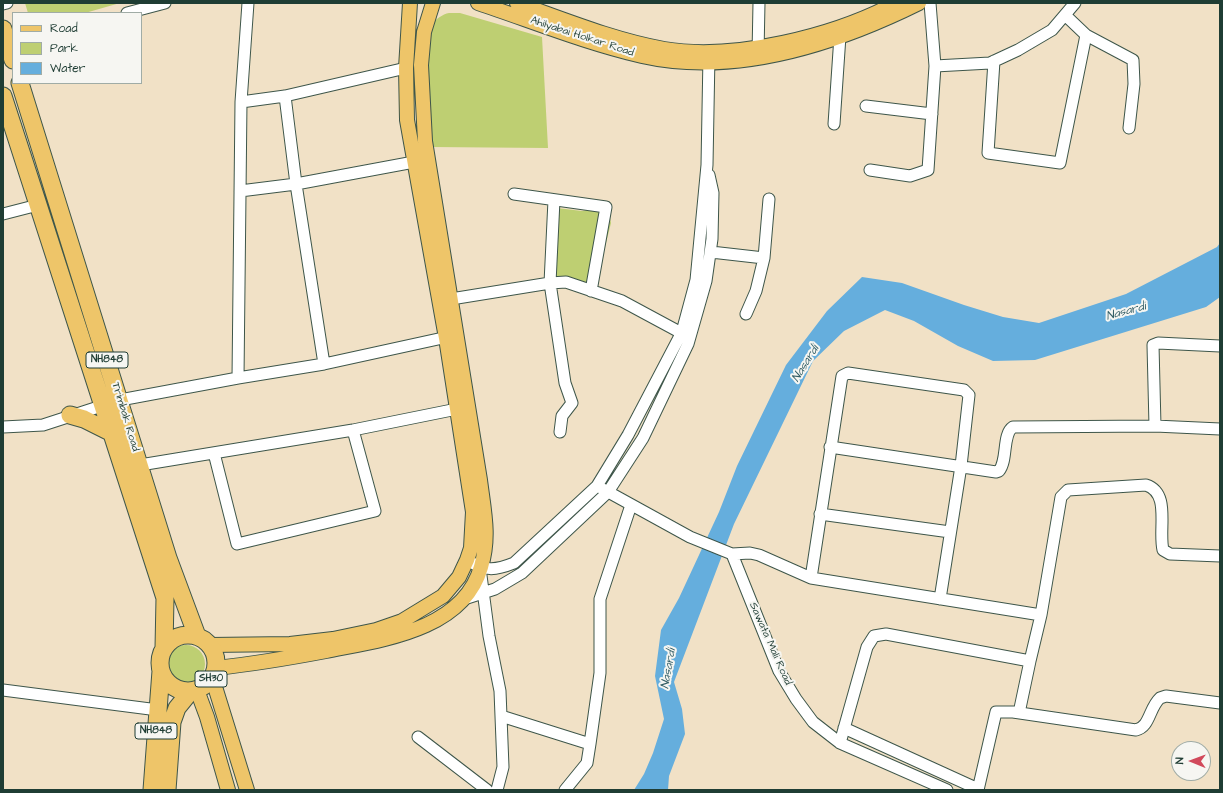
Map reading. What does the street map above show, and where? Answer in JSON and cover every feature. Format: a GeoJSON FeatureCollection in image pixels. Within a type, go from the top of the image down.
{"type":"FeatureCollection","features":[{"type":"Feature","properties":{"kind":"highway"},"geometry":{"type":"LineString","coordinates":[[3,30],[12,50]]}},
{"type":"Feature","properties":{"kind":"highway","name":"Trimbak Road"},"geometry":{"type":"LineString","coordinates":[[20,84],[168,558],[203,640],[214,654],[214,673]]}},
{"type":"Feature","properties":{"kind":"highway","name":"Trimbak Road"},"geometry":{"type":"LineString","coordinates":[[3,96],[166,598],[164,648],[160,656],[158,710],[152,790]]}},
{"type":"Feature","properties":{"kind":"highway"},"geometry":{"type":"LineString","coordinates":[[70,415],[84,419],[112,433]]}},
{"type":"Feature","properties":{"kind":"highway"},"geometry":{"type":"LineString","coordinates":[[164,648],[173,639],[181,636],[203,640]]}},
{"type":"Feature","properties":{"kind":"highway","name":"SH30"},"geometry":{"type":"LineString","coordinates":[[160,671],[170,685],[178,690],[194,691],[209,682],[214,673]]}},
{"type":"Feature","properties":{"kind":"highway","name":"NH848"},"geometry":{"type":"LineString","coordinates":[[167,790],[172,722],[177,708],[194,691]]}},
{"type":"Feature","properties":{"kind":"main road"},"geometry":{"type":"LineString","coordinates":[[247,790],[214,673],[385,639],[432,622],[452,609],[461,600],[470,589],[480,568],[487,533],[480,480],[414,162],[407,120],[406,68],[410,3]]}},
{"type":"Feature","properties":{"kind":"main road"},"geometry":{"type":"LineString","coordinates":[[203,640],[290,644],[333,639],[376,630],[402,621],[443,596],[459,577],[467,560],[471,548],[473,512],[456,409],[451,336],[451,299],[425,141],[422,103],[421,65],[424,32],[433,3]]}},
{"type":"Feature","properties":{"kind":"main road","name":"Ahilyabai Holkar Road"},"geometry":{"type":"LineString","coordinates":[[478,3],[602,46],[630,53],[675,60],[757,53],[840,36],[892,17],[919,3]]}},
{"type":"Feature","properties":{"kind":"main road","name":"Ahilyabai Holkar Road"},"geometry":{"type":"LineString","coordinates":[[517,3],[586,28],[632,41],[709,58]]}},
{"type":"Feature","properties":{"kind":"main road","name":"Ahilyabai Holkar Road"},"geometry":{"type":"LineString","coordinates":[[757,53],[843,26],[896,3]]}},
{"type":"Feature","properties":{"kind":"main road"},"geometry":{"type":"LineString","coordinates":[[194,691],[207,717],[228,790]]}},
{"type":"Feature","properties":{"kind":"street"},"geometry":{"type":"LineString","coordinates":[[3,4],[7,3]]}},
{"type":"Feature","properties":{"kind":"street"},"geometry":{"type":"LineString","coordinates":[[131,12],[165,3]]}},
{"type":"Feature","properties":{"kind":"street"},"geometry":{"type":"LineString","coordinates":[[238,378],[241,102],[248,3]]}},
{"type":"Feature","properties":{"kind":"street"},"geometry":{"type":"LineString","coordinates":[[757,53],[758,3]]}},
{"type":"Feature","properties":{"kind":"street"},"geometry":{"type":"LineString","coordinates":[[870,170],[910,176],[928,170],[935,66],[930,3]]}},
{"type":"Feature","properties":{"kind":"street"},"geometry":{"type":"LineString","coordinates":[[935,66],[965,65],[994,61],[1018,50],[1052,30],[1075,3]]}},
{"type":"Feature","properties":{"kind":"street"},"geometry":{"type":"LineString","coordinates":[[1065,15],[1086,35],[1133,60],[1134,90],[1129,128]]}},
{"type":"Feature","properties":{"kind":"street"},"geometry":{"type":"LineString","coordinates":[[994,61],[988,153],[1060,163],[1086,35]]}},
{"type":"Feature","properties":{"kind":"street"},"geometry":{"type":"LineString","coordinates":[[834,124],[840,36]]}},
{"type":"Feature","properties":{"kind":"street"},"geometry":{"type":"LineString","coordinates":[[467,560],[480,568],[499,569],[514,563],[598,486],[686,335],[696,280],[707,164],[709,58]]}},
{"type":"Feature","properties":{"kind":"street"},"geometry":{"type":"LineString","coordinates":[[241,102],[285,96],[406,68]]}},
{"type":"Feature","properties":{"kind":"street"},"geometry":{"type":"LineString","coordinates":[[285,96],[296,184],[324,364]]}},
{"type":"Feature","properties":{"kind":"street"},"geometry":{"type":"LineString","coordinates":[[866,106],[932,114]]}},
{"type":"Feature","properties":{"kind":"street"},"geometry":{"type":"LineString","coordinates":[[240,191],[296,184],[414,162]]}},
{"type":"Feature","properties":{"kind":"street"},"geometry":{"type":"LineString","coordinates":[[461,600],[495,589],[522,572],[608,492],[643,438],[686,335],[706,281],[711,252],[713,193],[707,164]]}},
{"type":"Feature","properties":{"kind":"street"},"geometry":{"type":"LineString","coordinates":[[514,194],[606,207],[591,291]]}},
{"type":"Feature","properties":{"kind":"street"},"geometry":{"type":"LineString","coordinates":[[746,314],[756,291],[764,258],[769,199]]}},
{"type":"Feature","properties":{"kind":"street"},"geometry":{"type":"LineString","coordinates":[[554,200],[550,283],[565,383],[572,403],[562,416],[560,432]]}},
{"type":"Feature","properties":{"kind":"street"},"geometry":{"type":"LineString","coordinates":[[3,214],[38,205]]}},
{"type":"Feature","properties":{"kind":"street"},"geometry":{"type":"LineString","coordinates":[[711,252],[764,258]]}},
{"type":"Feature","properties":{"kind":"street"},"geometry":{"type":"LineString","coordinates":[[451,299],[550,283],[566,282],[622,301],[686,335]]}},
{"type":"Feature","properties":{"kind":"street"},"geometry":{"type":"LineString","coordinates":[[3,427],[43,425],[120,400],[324,364],[451,336]]}},
{"type":"Feature","properties":{"kind":"street"},"geometry":{"type":"LineString","coordinates":[[1155,426],[1153,345],[1158,343],[1220,346]]}},
{"type":"Feature","properties":{"kind":"street"},"geometry":{"type":"LineString","coordinates":[[811,578],[840,378],[844,374],[964,390],[969,395],[961,466],[940,599]]}},
{"type":"Feature","properties":{"kind":"street"},"geometry":{"type":"LineString","coordinates":[[140,465],[353,430],[456,409]]}},
{"type":"Feature","properties":{"kind":"street"},"geometry":{"type":"LineString","coordinates":[[830,446],[999,472],[1002,465],[1008,434],[1013,427],[1155,426],[1220,430]]}},
{"type":"Feature","properties":{"kind":"street"},"geometry":{"type":"LineString","coordinates":[[214,453],[237,544],[375,511],[353,430]]}},
{"type":"Feature","properties":{"kind":"street"},"geometry":{"type":"LineString","coordinates":[[598,486],[690,537],[732,554],[750,553],[759,555],[811,578],[1041,615]]}},
{"type":"Feature","properties":{"kind":"street"},"geometry":{"type":"LineString","coordinates":[[1019,713],[1041,615],[1061,497],[1068,490],[1146,486],[1152,488],[1157,491],[1161,502],[1163,550],[1170,554],[1220,556]]}},
{"type":"Feature","properties":{"kind":"street"},"geometry":{"type":"LineString","coordinates":[[565,790],[587,763],[600,673],[600,600],[630,505]]}},
{"type":"Feature","properties":{"kind":"street"},"geometry":{"type":"LineString","coordinates":[[820,514],[950,532]]}},
{"type":"Feature","properties":{"kind":"street","name":"Sawata Mali Road"},"geometry":{"type":"LineString","coordinates":[[732,554],[779,671],[796,699],[813,722],[840,743],[947,790]]}},
{"type":"Feature","properties":{"kind":"street"},"geometry":{"type":"LineString","coordinates":[[480,568],[489,636],[500,690],[503,767],[497,790]]}},
{"type":"Feature","properties":{"kind":"street"},"geometry":{"type":"LineString","coordinates":[[840,743],[867,647],[874,636],[886,634],[1030,661]]}},
{"type":"Feature","properties":{"kind":"street"},"geometry":{"type":"LineString","coordinates":[[3,690],[158,710]]}},
{"type":"Feature","properties":{"kind":"street"},"geometry":{"type":"LineString","coordinates":[[844,728],[978,790],[994,714],[1000,711],[1136,730],[1142,728],[1146,724],[1150,712],[1160,698],[1166,696],[1220,703]]}},
{"type":"Feature","properties":{"kind":"street"},"geometry":{"type":"LineString","coordinates":[[501,716],[590,744]]}},
{"type":"Feature","properties":{"kind":"street"},"geometry":{"type":"LineString","coordinates":[[418,737],[488,790]]}},
{"type":"Feature","properties":{"kind":"green space"},"geometry":{"type":"Polygon","coordinates":[[[25,3],[120,3],[88,12],[28,12],[25,3]]]}},
{"type":"Feature","properties":{"kind":"green space"},"geometry":{"type":"Polygon","coordinates":[[[449,13],[460,13],[542,37],[548,148],[432,147],[427,66],[429,35],[435,21],[449,13]]]}},
{"type":"Feature","properties":{"kind":"green space"},"geometry":{"type":"Polygon","coordinates":[[[608,207],[611,223],[598,275],[585,285],[552,275],[557,208],[582,211],[608,207]]]}},
{"type":"Feature","properties":{"kind":"green space"},"geometry":{"type":"Polygon","coordinates":[[[186,645],[199,651],[205,664],[199,677],[186,683],[173,677],[167,664],[173,651],[186,645]]]}},
{"type":"Feature","properties":{"kind":"water","name":"Nasardi"},"geometry":{"type":"Polygon","coordinates":[[[1220,243],[1220,297],[1206,307],[1035,360],[993,361],[958,346],[914,321],[885,310],[844,331],[813,361],[734,524],[674,682],[682,709],[685,734],[669,776],[668,790],[634,790],[644,774],[653,753],[664,719],[655,676],[661,630],[679,598],[719,512],[737,466],[786,365],[827,311],[862,277],[902,283],[1003,317],[1039,323],[1126,294],[1217,247],[1220,243]]]}}]}
